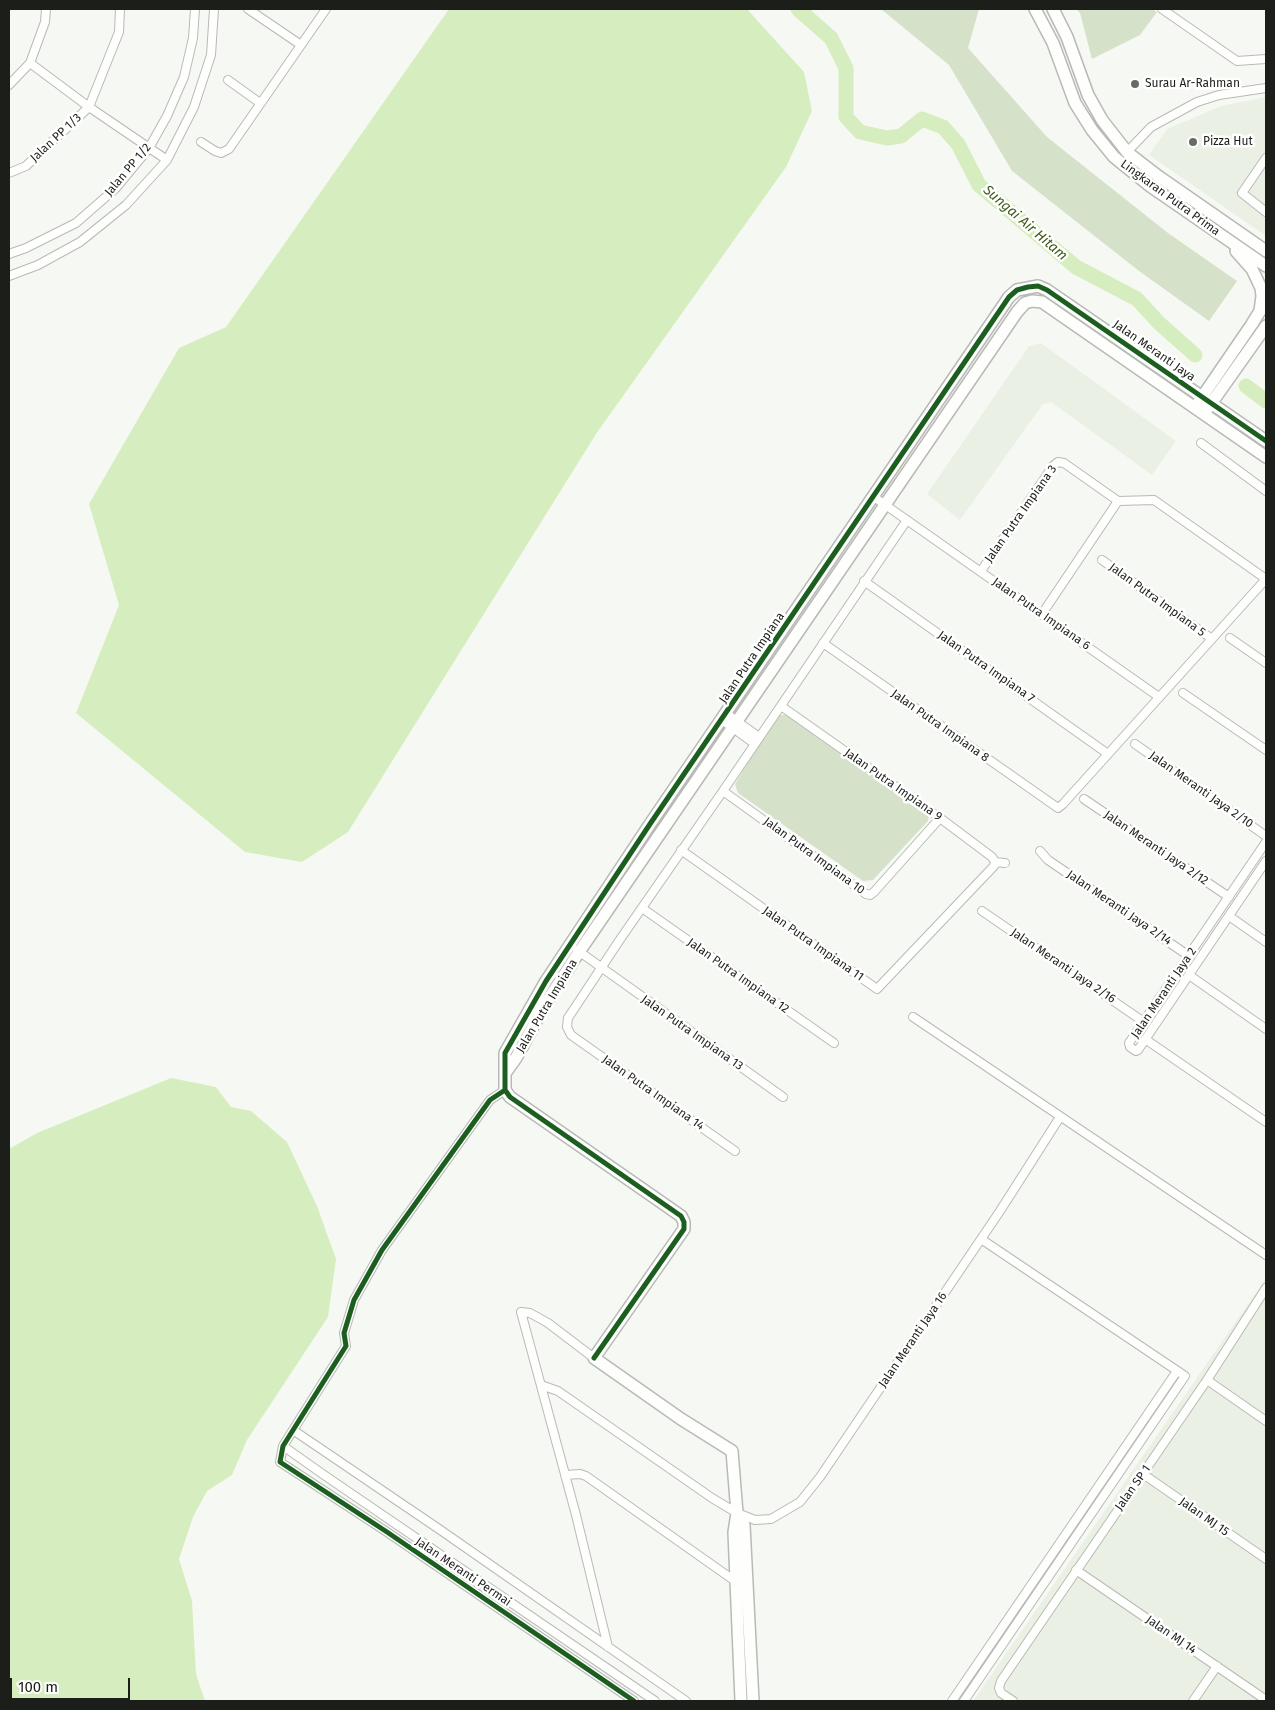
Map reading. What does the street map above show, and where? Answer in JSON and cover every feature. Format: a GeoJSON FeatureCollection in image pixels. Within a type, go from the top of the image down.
{"type":"FeatureCollection","features":[{"type":"Feature","properties":{"kind":"street"},"geometry":{"type":"LineString","coordinates":[[9,85],[30,63],[45,22],[46,9]]}},
{"type":"Feature","properties":{"kind":"street","name":"Jalan PP 1/3"},"geometry":{"type":"LineString","coordinates":[[9,173],[26,166],[89,107],[119,32],[120,9]]}},
{"type":"Feature","properties":{"kind":"street","name":"Jalan PP 1/2"},"geometry":{"type":"LineString","coordinates":[[9,254],[26,248],[76,223],[116,188],[149,148],[184,77],[193,38],[196,9]]}},
{"type":"Feature","properties":{"kind":"street"},"geometry":{"type":"LineString","coordinates":[[9,276],[38,265],[80,242],[126,205],[167,160],[194,107],[200,90],[210,54],[214,9]]}},
{"type":"Feature","properties":{"kind":"street"},"geometry":{"type":"LineString","coordinates":[[248,9],[300,45]]}},
{"type":"Feature","properties":{"kind":"street"},"geometry":{"type":"LineString","coordinates":[[200,142],[221,153],[229,149],[326,9]]}},
{"type":"Feature","properties":{"kind":"street","name":"Lingkaran Putra Prima"},"geometry":{"type":"LineString","coordinates":[[1035,9],[1053,43],[1074,103],[1092,130],[1114,157],[1129,170],[1221,236],[1266,266]]}},
{"type":"Feature","properties":{"kind":"street","name":"Lingkaran Putra Prima"},"geometry":{"type":"LineString","coordinates":[[1053,9],[1067,37],[1088,95],[1102,120],[1127,152],[1158,176],[1266,251]]}},
{"type":"Feature","properties":{"kind":"street"},"geometry":{"type":"LineString","coordinates":[[1162,9],[1238,61],[1266,59]]}},
{"type":"Feature","properties":{"kind":"street"},"geometry":{"type":"LineString","coordinates":[[30,63],[89,107],[167,160]]}},
{"type":"Feature","properties":{"kind":"street"},"geometry":{"type":"LineString","coordinates":[[228,80],[260,103]]}},
{"type":"Feature","properties":{"kind":"street"},"geometry":{"type":"LineString","coordinates":[[1127,152],[1151,127],[1197,102],[1219,95],[1266,88]]}},
{"type":"Feature","properties":{"kind":"street"},"geometry":{"type":"LineString","coordinates":[[1266,158],[1242,194],[1266,212]]}},
{"type":"Feature","properties":{"kind":"street"},"geometry":{"type":"LineString","coordinates":[[1199,411],[1260,311],[1262,304],[1261,288],[1256,276],[1247,262],[1221,236]]}},
{"type":"Feature","properties":{"kind":"street","name":"Jalan Meranti Jaya"},"geometry":{"type":"LineString","coordinates":[[1028,286],[1038,286],[1047,290],[1266,441]]}},
{"type":"Feature","properties":{"kind":"street","name":"Jalan Putra Impiana"},"geometry":{"type":"LineString","coordinates":[[506,1072],[516,1058],[575,949],[650,824],[1010,297],[1017,290],[1028,286]]}},
{"type":"Feature","properties":{"kind":"street","name":"Jalan Meranti Jaya"},"geometry":{"type":"LineString","coordinates":[[1032,302],[1042,302],[1266,458]]}},
{"type":"Feature","properties":{"kind":"street","name":"Jalan Putra Impiana"},"geometry":{"type":"LineString","coordinates":[[506,1072],[505,1053],[543,986],[575,949],[735,725],[1016,312],[1025,303],[1032,302]]}},
{"type":"Feature","properties":{"kind":"street"},"geometry":{"type":"LineString","coordinates":[[1206,400],[1266,326]]}},
{"type":"Feature","properties":{"kind":"street"},"geometry":{"type":"LineString","coordinates":[[1201,443],[1266,491]]}},
{"type":"Feature","properties":{"kind":"street","name":"Jalan Putra Impiana 3"},"geometry":{"type":"LineString","coordinates":[[981,571],[1053,466],[1058,462],[1064,462],[1118,501]]}},
{"type":"Feature","properties":{"kind":"street","name":"Jalan Putra Impiana 6"},"geometry":{"type":"LineString","coordinates":[[874,497],[1159,697]]}},
{"type":"Feature","properties":{"kind":"street"},"geometry":{"type":"LineString","coordinates":[[1042,614],[1118,501],[1154,500],[1266,579],[1108,754]]}},
{"type":"Feature","properties":{"kind":"street"},"geometry":{"type":"LineString","coordinates":[[602,969],[681,850],[907,520]]}},
{"type":"Feature","properties":{"kind":"street","name":"Jalan Putra Impiana 5"},"geometry":{"type":"LineString","coordinates":[[1102,560],[1212,640]]}},
{"type":"Feature","properties":{"kind":"street","name":"Jalan Putra Impiana 7"},"geometry":{"type":"LineString","coordinates":[[864,581],[1108,754]]}},
{"type":"Feature","properties":{"kind":"street"},"geometry":{"type":"LineString","coordinates":[[1230,638],[1266,663]]}},
{"type":"Feature","properties":{"kind":"street","name":"Jalan Putra Impiana 8"},"geometry":{"type":"LineString","coordinates":[[823,643],[1058,808],[1108,754]]}},
{"type":"Feature","properties":{"kind":"street"},"geometry":{"type":"LineString","coordinates":[[1183,693],[1266,750]]}},
{"type":"Feature","properties":{"kind":"street","name":"Jalan Putra Impiana 9"},"geometry":{"type":"LineString","coordinates":[[781,706],[940,818],[992,857],[995,862]]}},
{"type":"Feature","properties":{"kind":"street"},"geometry":{"type":"LineString","coordinates":[[724,717],[755,744]]}},
{"type":"Feature","properties":{"kind":"street"},"geometry":{"type":"LineString","coordinates":[[735,725],[760,737]]}},
{"type":"Feature","properties":{"kind":"street","name":"Jalan Meranti Jaya 2/10"},"geometry":{"type":"LineString","coordinates":[[1135,744],[1266,836]]}},
{"type":"Feature","properties":{"kind":"street","name":"Jalan Putra Impiana 10"},"geometry":{"type":"LineString","coordinates":[[723,791],[870,895],[940,818]]}},
{"type":"Feature","properties":{"kind":"street","name":"Jalan Meranti Jaya 2/12"},"geometry":{"type":"LineString","coordinates":[[1084,798],[1229,898]]}},
{"type":"Feature","properties":{"kind":"street","name":"Jalan Meranti Jaya 2"},"geometry":{"type":"LineString","coordinates":[[1266,842],[1129,1043],[1130,1047],[1136,1051],[1138,1050],[1266,861]]}},
{"type":"Feature","properties":{"kind":"street","name":"Jalan Putra Impiana 11"},"geometry":{"type":"LineString","coordinates":[[681,850],[878,988],[994,866],[995,862]]}},
{"type":"Feature","properties":{"kind":"street","name":"Jalan Meranti Jaya 2/14"},"geometry":{"type":"LineString","coordinates":[[1040,851],[1048,860],[1189,956]]}},
{"type":"Feature","properties":{"kind":"street"},"geometry":{"type":"LineString","coordinates":[[995,862],[1005,864]]}},
{"type":"Feature","properties":{"kind":"street"},"geometry":{"type":"LineString","coordinates":[[1249,867],[1258,873]]}},
{"type":"Feature","properties":{"kind":"street","name":"Jalan Putra Impiana 12"},"geometry":{"type":"LineString","coordinates":[[642,908],[834,1043]]}},
{"type":"Feature","properties":{"kind":"street","name":"Jalan Meranti Jaya 2/16"},"geometry":{"type":"LineString","coordinates":[[982,911],[1144,1022]]}},
{"type":"Feature","properties":{"kind":"street"},"geometry":{"type":"LineString","coordinates":[[1229,916],[1266,942]]}},
{"type":"Feature","properties":{"kind":"street","name":"Jalan Putra Impiana 13"},"geometry":{"type":"LineString","coordinates":[[575,949],[783,1097]]}},
{"type":"Feature","properties":{"kind":"street","name":"Jalan Putra Impiana 14"},"geometry":{"type":"LineString","coordinates":[[602,969],[568,1018],[567,1027],[571,1035],[735,1151]]}},
{"type":"Feature","properties":{"kind":"street"},"geometry":{"type":"LineString","coordinates":[[1189,975],[1266,1029]]}},
{"type":"Feature","properties":{"kind":"street"},"geometry":{"type":"LineString","coordinates":[[913,1017],[1266,1255]]}},
{"type":"Feature","properties":{"kind":"street"},"geometry":{"type":"LineString","coordinates":[[1145,1039],[1266,1122]]}},
{"type":"Feature","properties":{"kind":"street"},"geometry":{"type":"LineString","coordinates":[[506,1072],[505,1090],[510,1097],[681,1216],[684,1222],[684,1228],[594,1358]]}},
{"type":"Feature","properties":{"kind":"street"},"geometry":{"type":"LineString","coordinates":[[284,1446],[346,1346],[344,1332],[354,1300],[382,1250],[490,1100],[505,1090]]}},
{"type":"Feature","properties":{"kind":"street","name":"Jalan Meranti Jaya 16"},"geometry":{"type":"LineString","coordinates":[[542,1385],[558,1392],[712,1498],[737,1513],[754,1520],[771,1519],[800,1502],[820,1477],[981,1239],[1060,1117]]}},
{"type":"Feature","properties":{"kind":"street"},"geometry":{"type":"LineString","coordinates":[[964,1701],[1185,1376],[981,1239]]}},
{"type":"Feature","properties":{"kind":"street","name":"Jalan SP 1"},"geometry":{"type":"LineString","coordinates":[[1012,1701],[1001,1693],[999,1688],[1001,1681],[1207,1380],[1266,1288]]}},
{"type":"Feature","properties":{"kind":"street"},"geometry":{"type":"LineString","coordinates":[[608,1647],[576,1515],[521,1312],[530,1313],[548,1323],[681,1419],[732,1451],[737,1513],[734,1532],[735,1581],[742,1701]]}},
{"type":"Feature","properties":{"kind":"street"},"geometry":{"type":"LineString","coordinates":[[952,1701],[1177,1371]]}},
{"type":"Feature","properties":{"kind":"street"},"geometry":{"type":"LineString","coordinates":[[1207,1380],[1266,1421]]}},
{"type":"Feature","properties":{"kind":"street"},"geometry":{"type":"LineString","coordinates":[[293,1430],[440,1529],[686,1701]]}},
{"type":"Feature","properties":{"kind":"street","name":"Jalan Meranti Permai"},"geometry":{"type":"LineString","coordinates":[[634,1701],[387,1532],[280,1462],[284,1446],[655,1701]]}},
{"type":"Feature","properties":{"kind":"street"},"geometry":{"type":"LineString","coordinates":[[565,1475],[580,1474],[586,1476],[735,1581]]}},
{"type":"Feature","properties":{"kind":"street","name":"Jalan MJ 15"},"geometry":{"type":"LineString","coordinates":[[1142,1474],[1266,1560]]}},
{"type":"Feature","properties":{"kind":"street"},"geometry":{"type":"LineString","coordinates":[[737,1513],[744,1525],[753,1701]]}},
{"type":"Feature","properties":{"kind":"street","name":"Jalan MJ 14"},"geometry":{"type":"LineString","coordinates":[[1076,1570],[1266,1700]]}},
{"type":"Feature","properties":{"kind":"street"},"geometry":{"type":"LineString","coordinates":[[1193,1701],[1217,1666]]}},
{"type":"Feature","properties":{"kind":"shaded area"},"geometry":{"type":"Polygon","coordinates":[[[449,9],[747,9],[804,72],[812,111],[786,167],[596,434],[348,832],[302,862],[245,852],[76,713],[119,605],[89,504],[179,348],[226,327],[449,9]]]}},
{"type":"Feature","properties":{"kind":"shaded area"},"geometry":{"type":"Polygon","coordinates":[[[881,9],[979,9],[968,48],[1047,137],[1168,233],[1237,281],[1209,321],[1139,271],[1012,171],[949,65],[881,9]]]}},
{"type":"Feature","properties":{"kind":"shaded area"},"geometry":{"type":"Polygon","coordinates":[[[1076,9],[1152,9],[1157,12],[1140,35],[1092,59],[1080,13],[1076,9]]]}},
{"type":"Feature","properties":{"kind":"shaded area"},"geometry":{"type":"Polygon","coordinates":[[[1266,97],[1266,236],[1149,155],[1167,129],[1221,106],[1266,97]]]}},
{"type":"Feature","properties":{"kind":"shaded area"},"geometry":{"type":"Polygon","coordinates":[[[1041,343],[1176,441],[1152,475],[1051,402],[1043,404],[960,520],[927,494],[1029,346],[1041,343]]]}},
{"type":"Feature","properties":{"kind":"shaded area"},"geometry":{"type":"Polygon","coordinates":[[[777,715],[786,715],[929,816],[928,821],[873,880],[863,881],[738,793],[735,784],[777,715]]]}},
{"type":"Feature","properties":{"kind":"shaded area"},"geometry":{"type":"Polygon","coordinates":[[[171,1078],[216,1087],[231,1107],[251,1111],[287,1142],[317,1206],[336,1259],[328,1317],[247,1440],[232,1475],[207,1491],[193,1517],[179,1559],[192,1601],[196,1674],[205,1701],[9,1701],[9,1149],[37,1133],[171,1078]]]}},
{"type":"Feature","properties":{"kind":"shaded area"},"geometry":{"type":"Polygon","coordinates":[[[1266,1278],[1266,1701],[973,1701],[1266,1278]]]}},
{"type":"Feature","properties":{"kind":"waterway","name":"Sungai Air Hitam"},"geometry":{"type":"LineString","coordinates":[[798,9],[831,38],[846,68],[846,117],[860,132],[887,138],[901,136],[922,119],[943,127],[958,144],[979,185],[1076,267],[1137,299],[1159,323],[1195,355]]}},
{"type":"Feature","properties":{"kind":"waterway","name":"Sungai Air Hitam"},"geometry":{"type":"LineString","coordinates":[[1246,386],[1266,401]]}},
{"type":"Feature","properties":{"kind":"cycle path"},"geometry":{"type":"LineString","coordinates":[[594,1358],[684,1229],[684,1222],[681,1216],[510,1097],[505,1090],[505,1053],[546,981],[650,824],[1009,297],[1017,290],[1028,287],[1038,286],[1047,290],[1266,441]]}},
{"type":"Feature","properties":{"kind":"cycle path"},"geometry":{"type":"LineString","coordinates":[[505,1090],[490,1100],[382,1250],[354,1300],[344,1333],[346,1346],[283,1446],[280,1462],[387,1532],[634,1701]]}},
{"type":"Feature","properties":{"kind":"place","name":"Surau Ar-Rahman"},"geometry":{"type":"Point","coordinates":[1135,84]}},
{"type":"Feature","properties":{"kind":"place","name":"Pizza Hut"},"geometry":{"type":"Point","coordinates":[1193,142]}}]}
